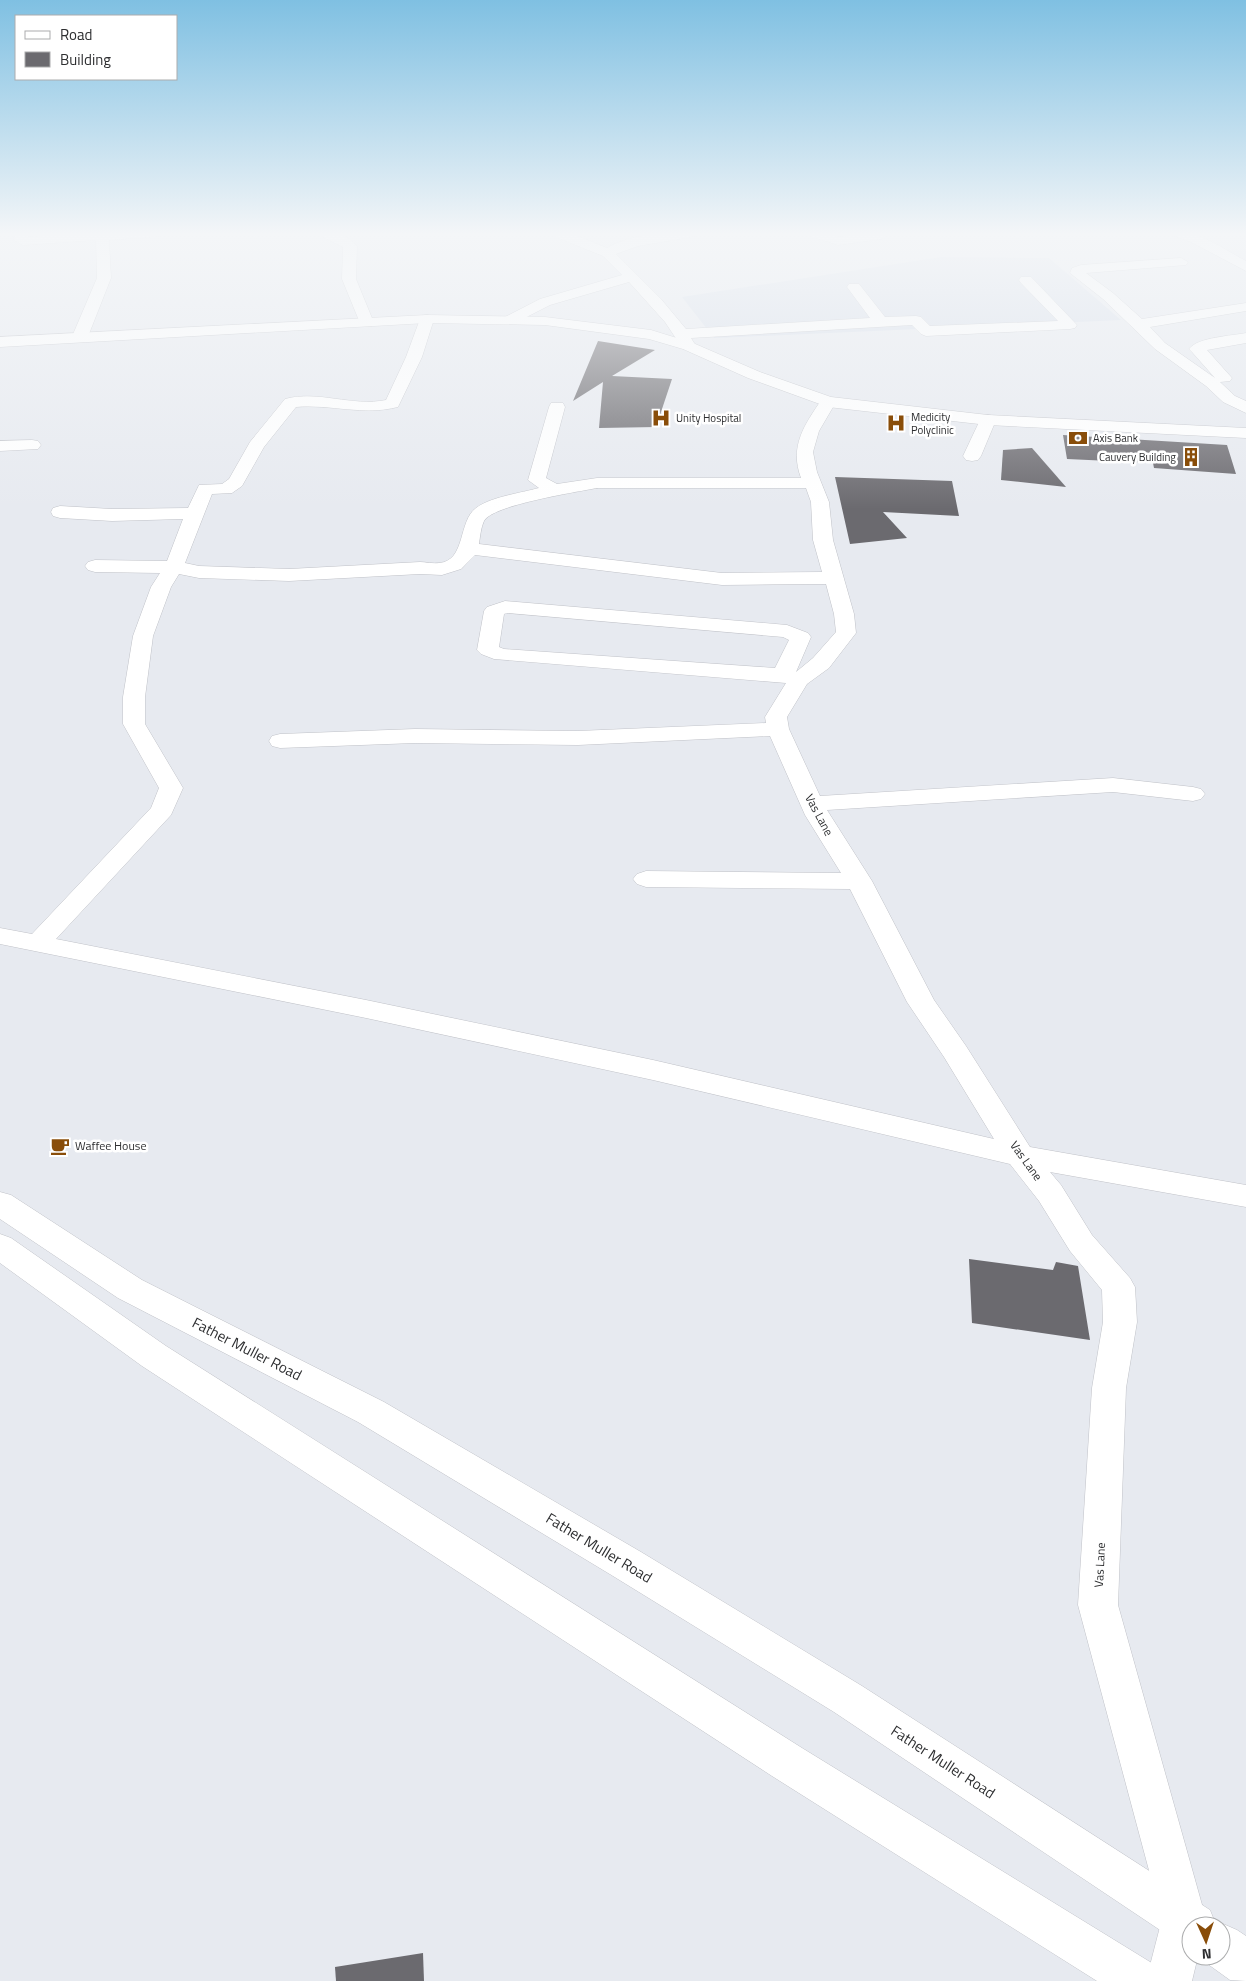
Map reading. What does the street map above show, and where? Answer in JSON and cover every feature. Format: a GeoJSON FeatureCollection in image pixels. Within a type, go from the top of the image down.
{"type":"FeatureCollection","features":[{"type":"Feature","properties":{"kind":"street"},"geometry":{"type":"LineString","coordinates":[[79,339],[85,324]]}},
{"type":"Feature","properties":{"kind":"street"},"geometry":{"type":"LineString","coordinates":[[0,342],[341,324]]}},
{"type":"Feature","properties":{"kind":"street"},"geometry":{"type":"LineString","coordinates":[[38,943],[162,810],[171,788],[134,724],[134,697],[143,636],[161,587],[174,567],[205,489],[226,489],[236,482],[256,446],[292,402],[308,399],[378,408],[392,404],[414,357],[425,324]]}},
{"type":"Feature","properties":{"kind":"street"},"geometry":{"type":"LineString","coordinates":[[575,324],[686,340],[854,324]]}},
{"type":"Feature","properties":{"kind":"street"},"geometry":{"type":"LineString","coordinates":[[673,324],[686,340],[754,375],[828,402],[988,420],[1246,434]]}},
{"type":"Feature","properties":{"kind":"street"},"geometry":{"type":"LineString","coordinates":[[920,324],[926,330],[1069,324]]}},
{"type":"Feature","properties":{"kind":"street"},"geometry":{"type":"LineString","coordinates":[[1139,324],[1160,346],[1212,383],[1229,399],[1246,408]]}},
{"type":"Feature","properties":{"kind":"street"},"geometry":{"type":"LineString","coordinates":[[1212,383],[1233,383],[1198,348],[1208,344],[1246,338]]}},
{"type":"Feature","properties":{"kind":"street"},"geometry":{"type":"LineString","coordinates":[[280,741],[416,736],[578,738],[778,729],[776,717],[791,677],[801,637],[787,632],[505,607],[494,611],[488,650],[501,655],[791,677],[821,663],[846,633],[844,614],[823,540],[820,502],[808,472],[804,452],[811,431],[828,402]]}},
{"type":"Feature","properties":{"kind":"street"},"geometry":{"type":"LineString","coordinates":[[554,490],[537,480],[557,407]]}},
{"type":"Feature","properties":{"kind":"street"},"geometry":{"type":"LineString","coordinates":[[972,456],[988,420]]}},
{"type":"Feature","properties":{"kind":"street"},"geometry":{"type":"LineString","coordinates":[[0,446],[32,445]]}},
{"type":"Feature","properties":{"kind":"street"},"geometry":{"type":"LineString","coordinates":[[95,566],[126,568],[174,567],[199,572],[289,575],[420,568],[442,569],[454,566],[460,561],[468,548],[475,519],[483,511],[506,502],[554,490],[597,483],[812,483]]}},
{"type":"Feature","properties":{"kind":"street"},"geometry":{"type":"LineString","coordinates":[[60,512],[112,515],[195,513]]}},
{"type":"Feature","properties":{"kind":"street"},"geometry":{"type":"LineString","coordinates":[[468,548],[722,579],[834,578]]}},
{"type":"Feature","properties":{"kind":"street","name":"Vas Lane"},"geometry":{"type":"LineString","coordinates":[[778,729],[812,804],[832,840],[859,881],[921,1002],[956,1053],[1020,1156],[1050,1193],[1081,1243],[1118,1287],[1120,1322],[1109,1388],[1098,1605],[1187,1916]]}},
{"type":"Feature","properties":{"kind":"street"},"geometry":{"type":"LineString","coordinates":[[812,804],[1113,785],[1193,794]]}},
{"type":"Feature","properties":{"kind":"street"},"geometry":{"type":"LineString","coordinates":[[646,879],[859,881]]}},
{"type":"Feature","properties":{"kind":"street"},"geometry":{"type":"LineString","coordinates":[[0,936],[356,1007],[653,1070],[1020,1156],[1246,1196]]}},
{"type":"Feature","properties":{"kind":"street","name":"Father Muller Road"},"geometry":{"type":"LineString","coordinates":[[0,1203],[130,1290],[371,1412],[627,1564],[848,1700],[1181,1917]]}},
{"type":"Feature","properties":{"kind":"street"},"geometry":{"type":"LineString","coordinates":[[0,1246],[154,1356],[762,1746],[1139,1981]]}},
{"type":"Feature","properties":{"kind":"street","name":"Vas Lane"},"geometry":{"type":"LineString","coordinates":[[1169,1981],[1181,1946]]}},
{"type":"Feature","properties":{"kind":"street"},"geometry":{"type":"LineString","coordinates":[[1231,1953],[1246,1964]]}},
{"type":"Feature","properties":{"kind":"shaded area"},"geometry":{"type":"Polygon","coordinates":[[[703,324],[1020,324],[714,338],[703,324]]]}},
{"type":"Feature","properties":{"kind":"building"},"geometry":{"type":"Polygon","coordinates":[[[598,341],[655,350],[612,376],[672,379],[656,427],[599,428],[603,382],[573,401],[598,341]]]}},
{"type":"Feature","properties":{"kind":"building"},"geometry":{"type":"Polygon","coordinates":[[[1063,435],[1227,445],[1236,474],[1154,468],[1153,463],[1067,459],[1063,435]]]}},
{"type":"Feature","properties":{"kind":"building"},"geometry":{"type":"Polygon","coordinates":[[[1032,448],[1066,487],[1001,480],[1003,450],[1032,448]]]}},
{"type":"Feature","properties":{"kind":"building"},"geometry":{"type":"Polygon","coordinates":[[[835,477],[952,481],[959,516],[883,512],[907,538],[850,544],[835,477]]]}},
{"type":"Feature","properties":{"kind":"building"},"geometry":{"type":"Polygon","coordinates":[[[969,1259],[1053,1270],[1056,1262],[1078,1266],[1090,1340],[972,1323],[969,1259]]]}},
{"type":"Feature","properties":{"kind":"building"},"geometry":{"type":"Polygon","coordinates":[[[423,1953],[424,1981],[336,1981],[335,1967],[423,1953]]]}},
{"type":"Feature","properties":{"kind":"place","name":"Unity Hospital"},"geometry":{"type":"Point","coordinates":[661,418]}},
{"type":"Feature","properties":{"kind":"place","name":"Medicity Polyclinic"},"geometry":{"type":"Point","coordinates":[896,423]}},
{"type":"Feature","properties":{"kind":"place","name":"Axis Bank"},"geometry":{"type":"Point","coordinates":[1078,438]}},
{"type":"Feature","properties":{"kind":"place","name":"Cauvery Building"},"geometry":{"type":"Point","coordinates":[1191,457]}},
{"type":"Feature","properties":{"kind":"place","name":"Waffee House"},"geometry":{"type":"Point","coordinates":[60,1146]}}]}
